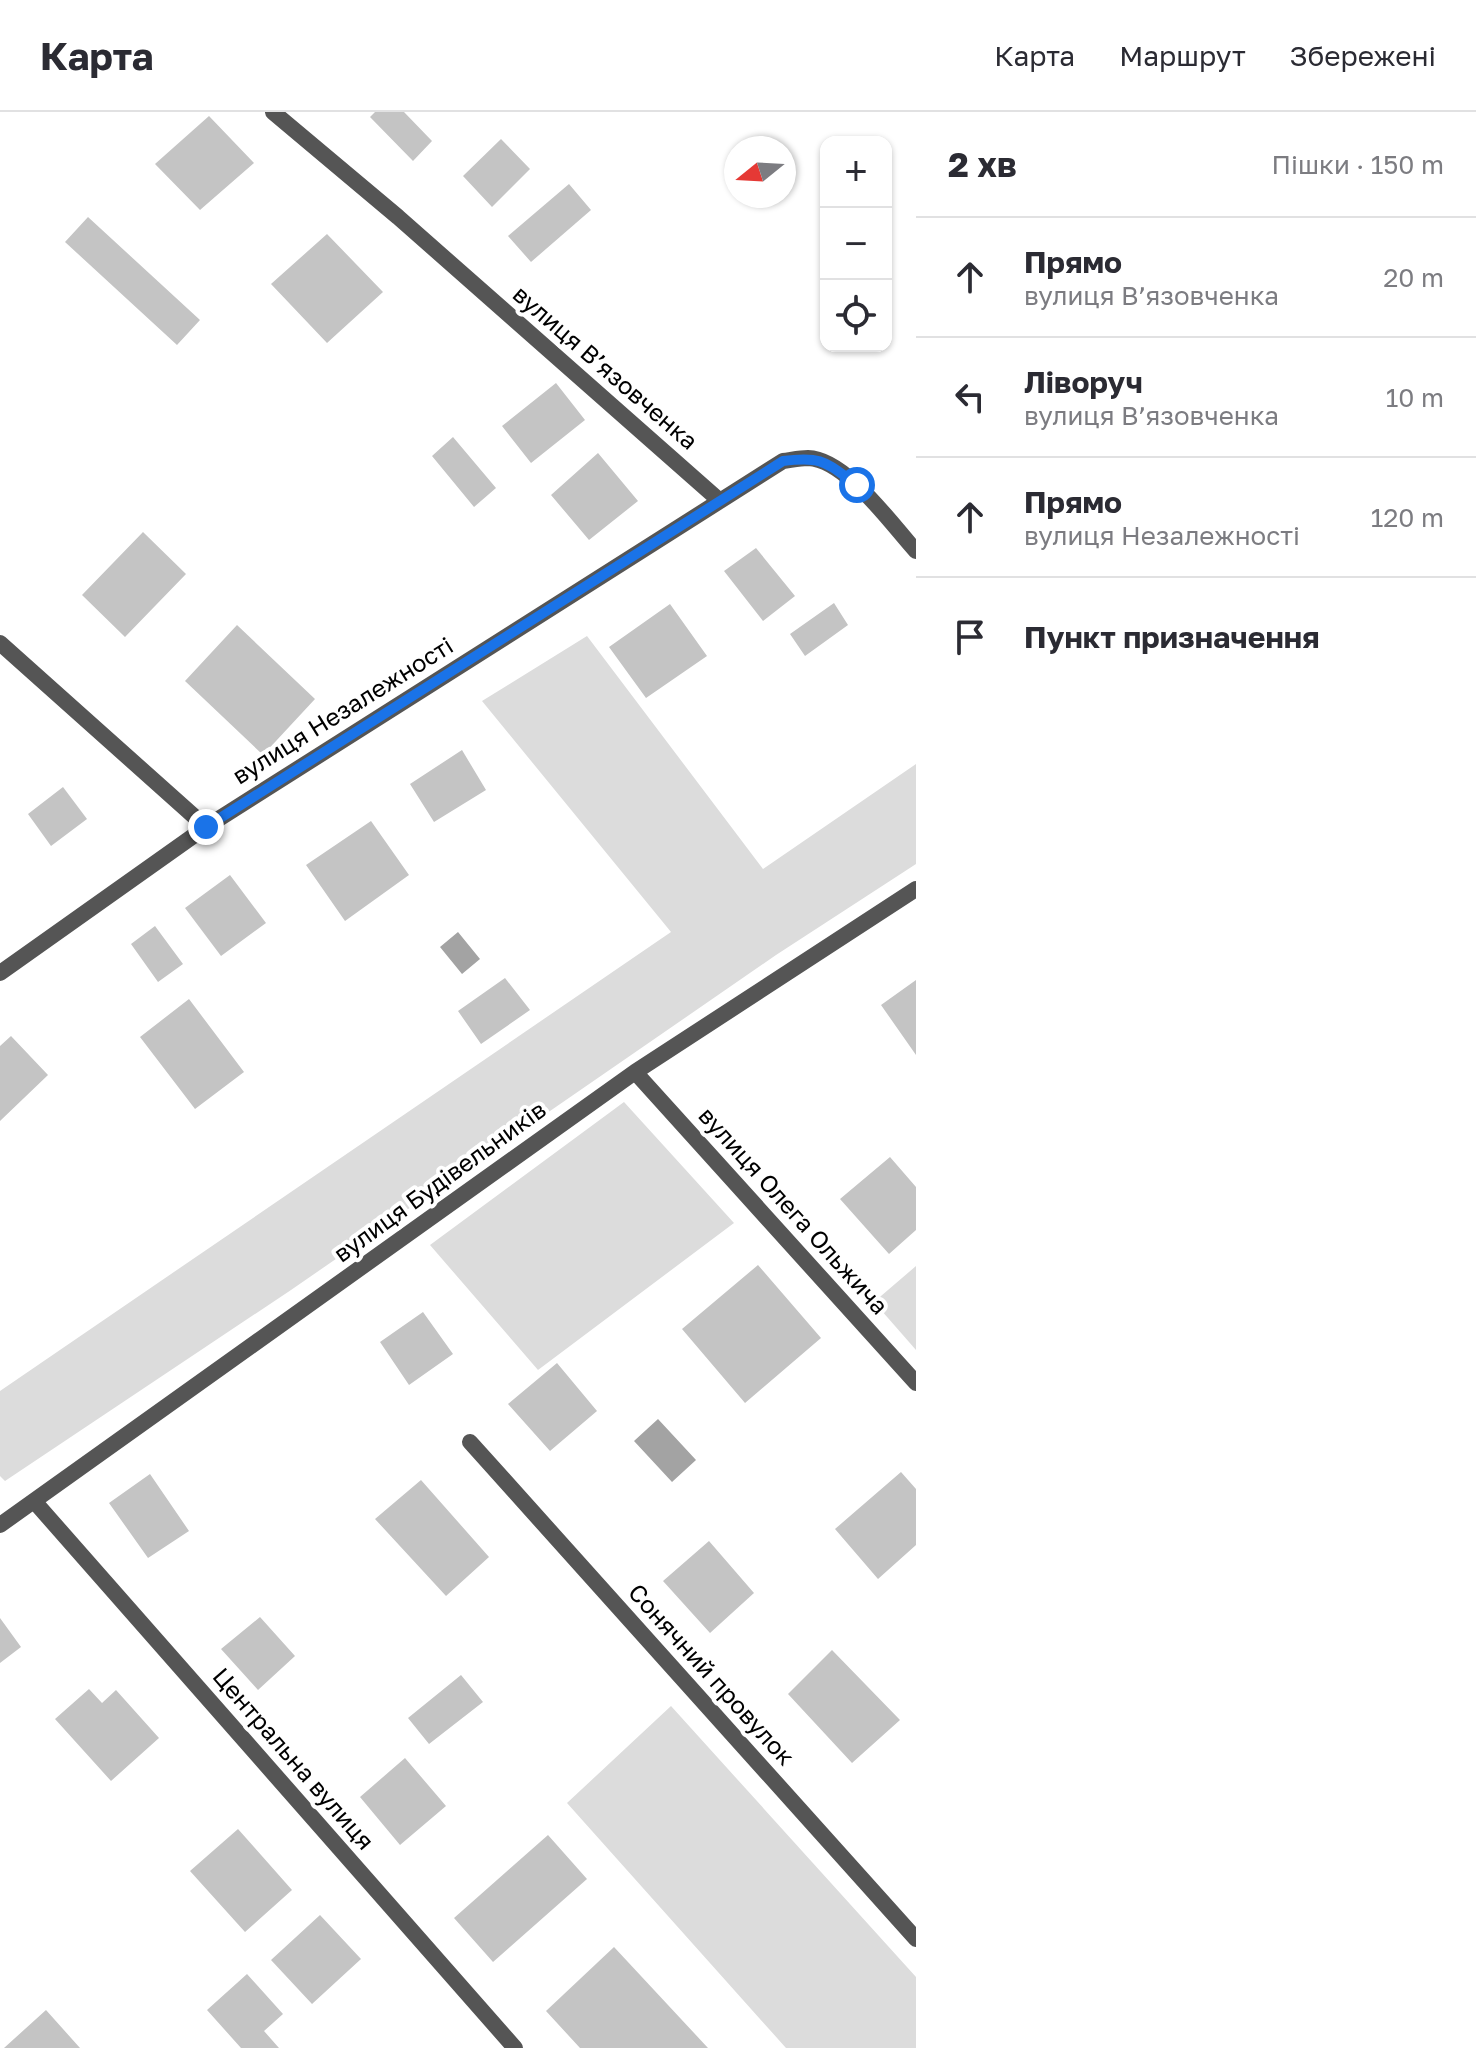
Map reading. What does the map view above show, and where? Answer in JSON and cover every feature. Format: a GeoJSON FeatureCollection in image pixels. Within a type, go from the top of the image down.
{"type":"FeatureCollection","features":[{"type":"Feature","properties":{"kind":"street","name":"вулиця Вʼязовченка"},"geometry":{"type":"LineString","coordinates":[[273,112],[398,217],[720,501]]}},
{"type":"Feature","properties":{"kind":"street"},"geometry":{"type":"LineString","coordinates":[[720,501],[783,461],[810,458],[829,464],[857,485],[916,551]]}},
{"type":"Feature","properties":{"kind":"street","name":"вулиця Незалежності"},"geometry":{"type":"LineString","coordinates":[[0,973],[206,827],[720,501]]}},
{"type":"Feature","properties":{"kind":"street"},"geometry":{"type":"LineString","coordinates":[[0,643],[206,827]]}},
{"type":"Feature","properties":{"kind":"street","name":"вулиця Будівельників"},"geometry":{"type":"LineString","coordinates":[[0,1525],[635,1072],[916,889]]}},
{"type":"Feature","properties":{"kind":"street","name":"вулиця Олега Ольжича"},"geometry":{"type":"LineString","coordinates":[[635,1072],[916,1383]]}},
{"type":"Feature","properties":{"kind":"street","name":"Сонячний провулок"},"geometry":{"type":"LineString","coordinates":[[470,1442],[916,1939]]}},
{"type":"Feature","properties":{"kind":"street","name":"Центральна вулиця"},"geometry":{"type":"LineString","coordinates":[[34,1501],[515,2048]]}},
{"type":"Feature","properties":{"kind":"shaded area"},"geometry":{"type":"Polygon","coordinates":[[[587,636],[763,869],[916,764],[916,864],[776,955],[291,1290],[5,1481],[0,1476],[0,1391],[671,932],[482,701],[587,636]]]}},
{"type":"Feature","properties":{"kind":"shaded area"},"geometry":{"type":"Polygon","coordinates":[[[458,932],[480,959],[462,974],[440,947],[458,932]]]}},
{"type":"Feature","properties":{"kind":"shaded area"},"geometry":{"type":"Polygon","coordinates":[[[624,1102],[734,1223],[538,1370],[430,1245],[624,1102]]]}},
{"type":"Feature","properties":{"kind":"shaded area"},"geometry":{"type":"Polygon","coordinates":[[[916,1266],[916,1350],[874,1302],[916,1266]]]}},
{"type":"Feature","properties":{"kind":"shaded area"},"geometry":{"type":"Polygon","coordinates":[[[658,1419],[696,1460],[672,1482],[634,1441],[658,1419]]]}},
{"type":"Feature","properties":{"kind":"shaded area"},"geometry":{"type":"Polygon","coordinates":[[[671,1706],[916,1977],[916,2048],[786,2048],[567,1803],[671,1706]]]}},
{"type":"Feature","properties":{"kind":"building"},"geometry":{"type":"Polygon","coordinates":[[[375,112],[404,112],[432,141],[413,161],[370,117],[375,112]]]}},
{"type":"Feature","properties":{"kind":"building"},"geometry":{"type":"Polygon","coordinates":[[[209,116],[254,163],[200,210],[155,164],[209,116]]]}},
{"type":"Feature","properties":{"kind":"building"},"geometry":{"type":"Polygon","coordinates":[[[501,139],[530,169],[492,207],[463,176],[501,139]]]}},
{"type":"Feature","properties":{"kind":"building"},"geometry":{"type":"Polygon","coordinates":[[[569,184],[591,210],[531,262],[508,236],[569,184]]]}},
{"type":"Feature","properties":{"kind":"building"},"geometry":{"type":"Polygon","coordinates":[[[88,217],[200,320],[177,345],[65,242],[88,217]]]}},
{"type":"Feature","properties":{"kind":"building"},"geometry":{"type":"Polygon","coordinates":[[[327,234],[383,292],[327,343],[271,284],[327,234]]]}},
{"type":"Feature","properties":{"kind":"building"},"geometry":{"type":"Polygon","coordinates":[[[556,383],[585,420],[531,463],[502,426],[556,383]]]}},
{"type":"Feature","properties":{"kind":"building"},"geometry":{"type":"Polygon","coordinates":[[[453,437],[496,488],[474,507],[432,456],[453,437]]]}},
{"type":"Feature","properties":{"kind":"building"},"geometry":{"type":"Polygon","coordinates":[[[598,453],[638,501],[589,540],[551,495],[598,453]]]}},
{"type":"Feature","properties":{"kind":"building"},"geometry":{"type":"Polygon","coordinates":[[[143,532],[186,574],[125,637],[82,595],[143,532]]]}},
{"type":"Feature","properties":{"kind":"building"},"geometry":{"type":"Polygon","coordinates":[[[756,548],[795,596],[763,621],[724,571],[756,548]]]}},
{"type":"Feature","properties":{"kind":"building"},"geometry":{"type":"Polygon","coordinates":[[[834,603],[848,625],[805,656],[790,634],[834,603]]]}},
{"type":"Feature","properties":{"kind":"building"},"geometry":{"type":"Polygon","coordinates":[[[670,604],[707,656],[646,698],[609,647],[670,604]]]}},
{"type":"Feature","properties":{"kind":"building"},"geometry":{"type":"Polygon","coordinates":[[[237,625],[315,699],[263,755],[185,681],[237,625]]]}},
{"type":"Feature","properties":{"kind":"building"},"geometry":{"type":"Polygon","coordinates":[[[462,750],[486,790],[434,822],[410,784],[462,750]]]}},
{"type":"Feature","properties":{"kind":"building"},"geometry":{"type":"Polygon","coordinates":[[[63,787],[87,819],[51,846],[28,814],[63,787]]]}},
{"type":"Feature","properties":{"kind":"building"},"geometry":{"type":"Polygon","coordinates":[[[371,821],[409,875],[345,921],[306,865],[371,821]]]}},
{"type":"Feature","properties":{"kind":"building"},"geometry":{"type":"Polygon","coordinates":[[[230,875],[266,923],[221,956],[185,908],[230,875]]]}},
{"type":"Feature","properties":{"kind":"building"},"geometry":{"type":"Polygon","coordinates":[[[155,926],[183,964],[158,982],[131,944],[155,926]]]}},
{"type":"Feature","properties":{"kind":"building"},"geometry":{"type":"Polygon","coordinates":[[[505,978],[530,1010],[481,1044],[458,1011],[505,978]]]}},
{"type":"Feature","properties":{"kind":"building"},"geometry":{"type":"Polygon","coordinates":[[[916,980],[916,1055],[881,1005],[916,980]]]}},
{"type":"Feature","properties":{"kind":"building"},"geometry":{"type":"Polygon","coordinates":[[[189,999],[244,1072],[195,1109],[140,1037],[189,999]]]}},
{"type":"Feature","properties":{"kind":"building"},"geometry":{"type":"Polygon","coordinates":[[[11,1036],[48,1075],[0,1121],[0,1046],[11,1036]]]}},
{"type":"Feature","properties":{"kind":"building"},"geometry":{"type":"Polygon","coordinates":[[[890,1157],[916,1187],[916,1230],[889,1254],[840,1199],[890,1157]]]}},
{"type":"Feature","properties":{"kind":"building"},"geometry":{"type":"Polygon","coordinates":[[[758,1265],[821,1338],[745,1403],[682,1329],[758,1265]]]}},
{"type":"Feature","properties":{"kind":"building"},"geometry":{"type":"Polygon","coordinates":[[[423,1312],[453,1354],[409,1385],[380,1342],[423,1312]]]}},
{"type":"Feature","properties":{"kind":"building"},"geometry":{"type":"Polygon","coordinates":[[[557,1363],[597,1411],[550,1451],[508,1404],[557,1363]]]}},
{"type":"Feature","properties":{"kind":"building"},"geometry":{"type":"Polygon","coordinates":[[[901,1472],[916,1489],[916,1545],[878,1579],[835,1529],[901,1472]]]}},
{"type":"Feature","properties":{"kind":"building"},"geometry":{"type":"Polygon","coordinates":[[[150,1474],[189,1531],[148,1558],[109,1503],[150,1474]]]}},
{"type":"Feature","properties":{"kind":"building"},"geometry":{"type":"Polygon","coordinates":[[[421,1480],[489,1557],[446,1596],[375,1519],[421,1480]]]}},
{"type":"Feature","properties":{"kind":"building"},"geometry":{"type":"Polygon","coordinates":[[[709,1541],[754,1593],[710,1633],[663,1581],[709,1541]]]}},
{"type":"Feature","properties":{"kind":"building"},"geometry":{"type":"Polygon","coordinates":[[[260,1617],[295,1656],[258,1690],[221,1649],[260,1617]]]}},
{"type":"Feature","properties":{"kind":"building"},"geometry":{"type":"Polygon","coordinates":[[[0,1618],[21,1647],[0,1663],[0,1618]]]}},
{"type":"Feature","properties":{"kind":"building"},"geometry":{"type":"Polygon","coordinates":[[[832,1650],[900,1720],[852,1763],[788,1694],[832,1650]]]}},
{"type":"Feature","properties":{"kind":"building"},"geometry":{"type":"Polygon","coordinates":[[[461,1675],[483,1702],[429,1744],[408,1718],[461,1675]]]}},
{"type":"Feature","properties":{"kind":"building"},"geometry":{"type":"Polygon","coordinates":[[[89,1689],[102,1703],[116,1690],[159,1738],[111,1781],[55,1719],[89,1689]]]}},
{"type":"Feature","properties":{"kind":"building"},"geometry":{"type":"Polygon","coordinates":[[[405,1758],[446,1806],[400,1845],[360,1797],[405,1758]]]}},
{"type":"Feature","properties":{"kind":"building"},"geometry":{"type":"Polygon","coordinates":[[[238,1829],[292,1890],[245,1932],[190,1871],[238,1829]]]}},
{"type":"Feature","properties":{"kind":"building"},"geometry":{"type":"Polygon","coordinates":[[[548,1835],[587,1879],[493,1962],[454,1918],[548,1835]]]}},
{"type":"Feature","properties":{"kind":"building"},"geometry":{"type":"Polygon","coordinates":[[[320,1915],[361,1959],[312,2004],[271,1960],[320,1915]]]}},
{"type":"Feature","properties":{"kind":"building"},"geometry":{"type":"Polygon","coordinates":[[[614,1947],[708,2048],[580,2048],[546,2011],[614,1947]]]}},
{"type":"Feature","properties":{"kind":"building"},"geometry":{"type":"Polygon","coordinates":[[[247,1974],[283,2014],[264,2031],[279,2048],[241,2048],[207,2010],[247,1974]]]}},
{"type":"Feature","properties":{"kind":"building"},"geometry":{"type":"Polygon","coordinates":[[[46,2010],[80,2048],[4,2048],[46,2010]]]}},
{"type":"Feature","properties":{"kind":"route"},"geometry":{"type":"LineString","coordinates":[[206,827],[783,461],[810,458],[829,464],[857,485]]}}]}
